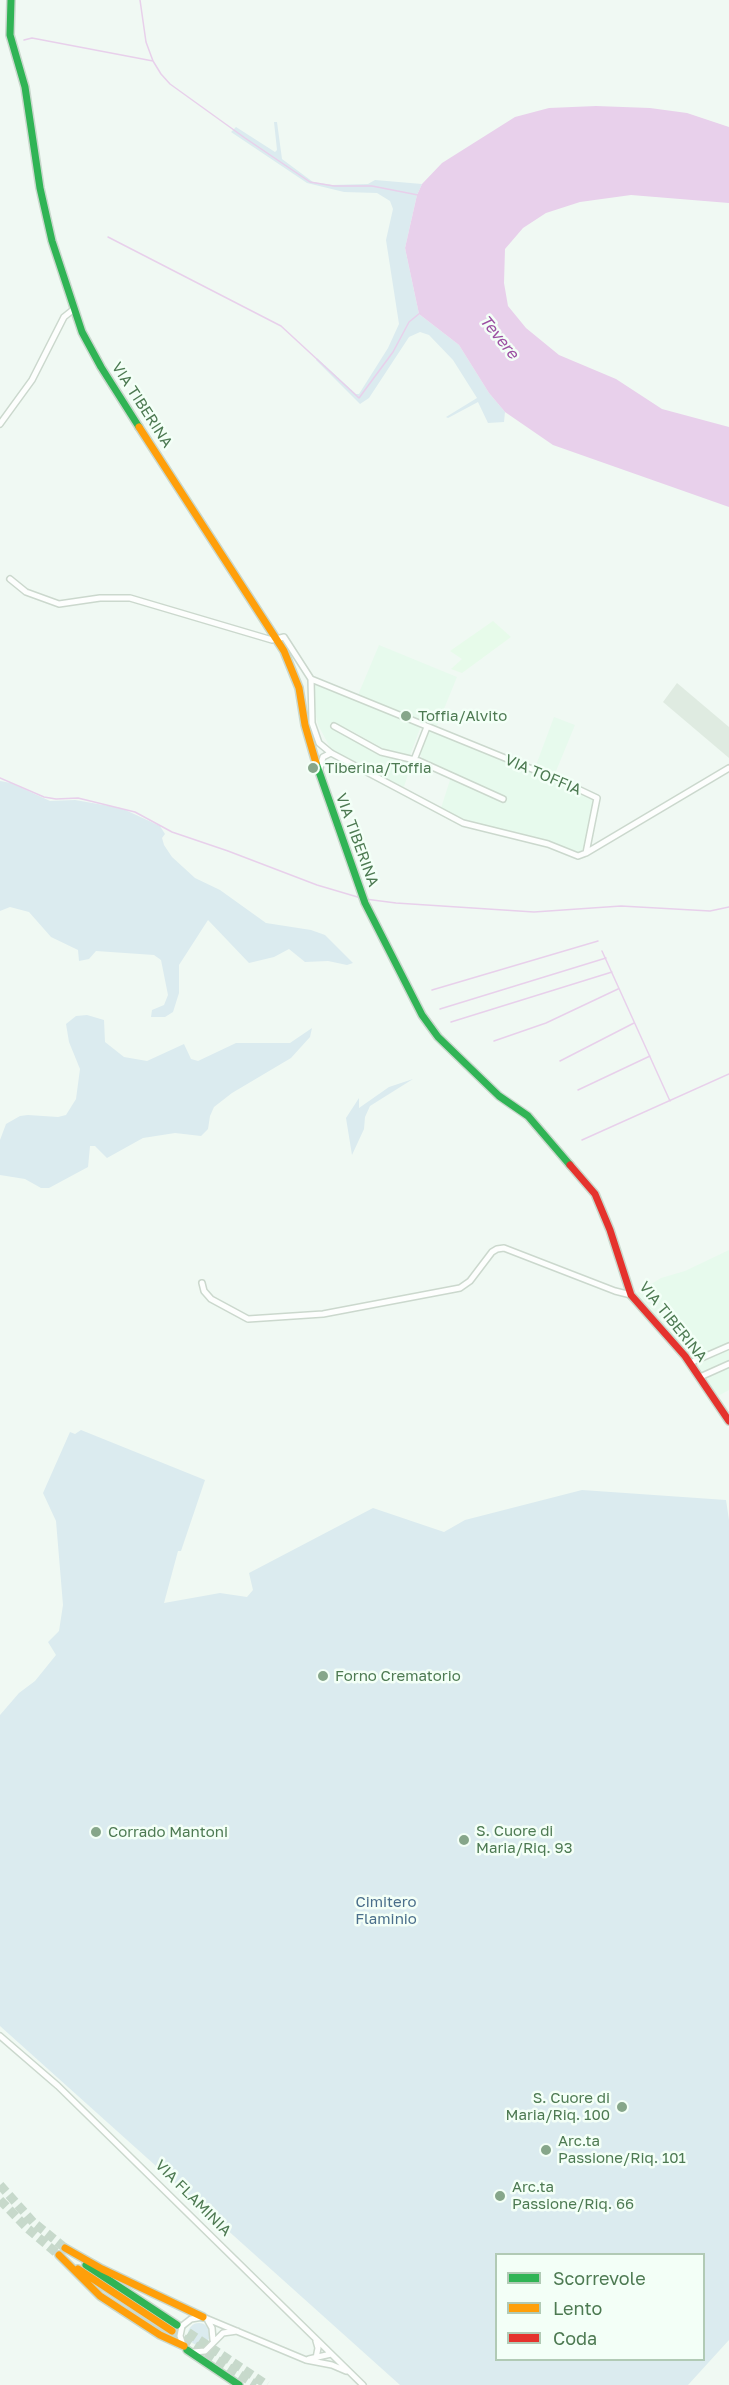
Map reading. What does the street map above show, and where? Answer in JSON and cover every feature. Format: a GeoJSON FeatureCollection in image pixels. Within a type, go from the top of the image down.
{"type":"FeatureCollection","features":[{"type":"Feature","properties":{"kind":"main road","name":"VIA TIBERINA"},"geometry":{"type":"LineString","coordinates":[[12,0],[9,8],[10,35],[25,87],[40,188],[52,241],[74,309],[94,355],[284,651],[299,688],[314,758],[365,903],[402,979],[422,1016],[438,1037],[499,1096],[528,1116],[595,1194],[610,1230],[631,1296],[690,1364],[729,1421]]}},
{"type":"Feature","properties":{"kind":"main road"},"geometry":{"type":"LineString","coordinates":[[203,2317],[102,2269],[65,2248],[174,2328],[87,2276],[59,2254],[81,2279],[100,2295],[186,2348],[239,2385]]}},
{"type":"Feature","properties":{"kind":"street"},"geometry":{"type":"LineString","coordinates":[[0,424],[32,380],[64,317],[74,309]]}},
{"type":"Feature","properties":{"kind":"street"},"geometry":{"type":"LineString","coordinates":[[10,579],[26,592],[58,604],[117,597],[130,598],[277,640],[281,637],[285,639],[311,679],[312,723],[319,743],[331,753],[463,823],[548,844],[578,856],[729,768]]}},
{"type":"Feature","properties":{"kind":"street","name":"VIA TOFFIA"},"geometry":{"type":"LineString","coordinates":[[311,679],[597,798],[586,853]]}},
{"type":"Feature","properties":{"kind":"street"},"geometry":{"type":"LineString","coordinates":[[334,726],[381,752],[414,760],[503,799]]}},
{"type":"Feature","properties":{"kind":"street"},"geometry":{"type":"LineString","coordinates":[[414,760],[428,727]]}},
{"type":"Feature","properties":{"kind":"street"},"geometry":{"type":"LineString","coordinates":[[314,758],[331,753]]}},
{"type":"Feature","properties":{"kind":"street"},"geometry":{"type":"LineString","coordinates":[[319,771],[323,757]]}},
{"type":"Feature","properties":{"kind":"street"},"geometry":{"type":"LineString","coordinates":[[202,1283],[204,1291],[211,1299],[248,1319],[323,1314],[460,1288],[470,1281],[492,1252],[504,1248],[631,1296]]}},
{"type":"Feature","properties":{"kind":"street"},"geometry":{"type":"LineString","coordinates":[[690,1364],[729,1346]]}},
{"type":"Feature","properties":{"kind":"street"},"geometry":{"type":"LineString","coordinates":[[700,1377],[729,1365]]}},
{"type":"Feature","properties":{"kind":"street","name":"VIA FLAMINIA"},"geometry":{"type":"LineString","coordinates":[[0,2036],[75,2102],[363,2385]]}},
{"type":"Feature","properties":{"kind":"street"},"geometry":{"type":"LineString","coordinates":[[203,2317],[212,2328],[214,2336],[211,2344],[208,2349],[200,2352],[186,2348],[180,2336],[182,2326],[191,2319],[203,2317],[306,2360],[318,2361],[350,2373]]}},
{"type":"Feature","properties":{"kind":"street"},"geometry":{"type":"LineString","coordinates":[[211,2344],[223,2333],[237,2331]]}},
{"type":"Feature","properties":{"kind":"street"},"geometry":{"type":"LineString","coordinates":[[313,2337],[318,2348],[318,2361]]}},
{"type":"Feature","properties":{"kind":"street"},"geometry":{"type":"LineString","coordinates":[[318,2361],[333,2356]]}},
{"type":"Feature","properties":{"kind":"shaded area"},"geometry":{"type":"Polygon","coordinates":[[[493,621],[511,637],[462,673],[451,669],[462,659],[450,651],[493,621]]]}},
{"type":"Feature","properties":{"kind":"shaded area"},"geometry":{"type":"Polygon","coordinates":[[[379,645],[457,677],[437,726],[358,695],[379,645]]]}},
{"type":"Feature","properties":{"kind":"shaded area"},"geometry":{"type":"Polygon","coordinates":[[[677,683],[729,727],[729,758],[663,702],[677,683]]]}},
{"type":"Feature","properties":{"kind":"shaded area"},"geometry":{"type":"Polygon","coordinates":[[[315,685],[421,726],[410,755],[389,752],[352,731],[330,723],[330,726],[374,750],[390,757],[412,761],[404,787],[380,777],[331,749],[318,725],[314,707],[315,685]]]}},
{"type":"Feature","properties":{"kind":"shaded area"},"geometry":{"type":"Polygon","coordinates":[[[554,717],[575,725],[554,776],[535,768],[554,717]]]}},
{"type":"Feature","properties":{"kind":"shaded area"},"geometry":{"type":"Polygon","coordinates":[[[429,730],[591,797],[593,801],[584,850],[578,853],[555,843],[471,823],[441,808],[451,777],[504,797],[423,759],[419,753],[429,730]]]}},
{"type":"Feature","properties":{"kind":"shaded area"},"geometry":{"type":"Polygon","coordinates":[[[729,1250],[729,1390],[718,1396],[696,1363],[635,1294],[661,1278],[685,1271],[729,1250]]]}},
{"type":"Feature","properties":{"kind":"green space"},"geometry":{"type":"Polygon","coordinates":[[[274,122],[277,122],[282,159],[313,182],[332,185],[368,184],[375,180],[422,184],[417,195],[405,248],[419,314],[459,345],[489,393],[505,412],[504,422],[488,423],[478,402],[446,417],[477,398],[453,360],[429,335],[420,332],[409,337],[369,398],[360,404],[316,360],[317,358],[356,394],[359,394],[388,348],[399,324],[386,240],[393,209],[390,201],[377,193],[344,192],[307,183],[231,132],[236,127],[275,152],[277,150],[274,122]]]}},
{"type":"Feature","properties":{"kind":"green space"},"geometry":{"type":"Polygon","coordinates":[[[0,781],[11,783],[50,801],[75,800],[121,808],[160,826],[165,834],[162,838],[164,845],[172,857],[195,878],[220,890],[266,923],[311,930],[325,935],[353,963],[347,965],[328,961],[305,962],[289,949],[274,957],[249,963],[208,920],[179,965],[179,993],[173,1012],[165,1017],[151,1017],[152,1010],[164,1005],[168,995],[161,960],[154,955],[96,951],[89,959],[79,961],[78,950],[51,937],[29,912],[10,907],[0,911],[0,781]]]}},
{"type":"Feature","properties":{"kind":"green space"},"geometry":{"type":"Polygon","coordinates":[[[87,1015],[104,1020],[105,1042],[124,1057],[147,1061],[184,1044],[191,1059],[198,1061],[236,1043],[290,1043],[312,1028],[310,1037],[291,1058],[232,1093],[214,1107],[208,1129],[201,1136],[175,1133],[143,1138],[107,1158],[95,1146],[90,1146],[88,1167],[49,1188],[41,1188],[25,1179],[0,1175],[0,1140],[6,1124],[20,1116],[58,1117],[66,1115],[76,1099],[80,1069],[69,1042],[66,1024],[76,1016],[87,1015]]]}},
{"type":"Feature","properties":{"kind":"green space"},"geometry":{"type":"Polygon","coordinates":[[[413,1079],[370,1106],[365,1117],[364,1129],[352,1155],[346,1118],[359,1098],[359,1108],[389,1087],[413,1079]]]}},
{"type":"Feature","properties":{"kind":"green space","name":"Cimitero Flaminio"},"geometry":{"type":"Polygon","coordinates":[[[81,1430],[205,1480],[181,1551],[178,1551],[164,1603],[220,1593],[247,1597],[253,1590],[249,1573],[373,1508],[444,1532],[465,1520],[582,1490],[726,1500],[729,1520],[729,2340],[688,2385],[400,2385],[0,2026],[0,1715],[19,1693],[35,1681],[56,1655],[48,1642],[59,1631],[63,1605],[56,1521],[43,1493],[70,1432],[75,1434],[81,1430]]]}},
{"type":"Feature","properties":{"kind":"green space"},"geometry":{"type":"Polygon","coordinates":[[[199,2323],[207,2326],[210,2334],[207,2342],[199,2345],[191,2342],[188,2334],[191,2326],[199,2323]]]}},
{"type":"Feature","properties":{"kind":"water","name":"Tevere"},"geometry":{"type":"Polygon","coordinates":[[[596,106],[650,108],[687,113],[729,127],[729,203],[631,195],[580,202],[546,213],[523,228],[505,249],[504,283],[508,306],[526,328],[559,355],[616,379],[662,409],[729,427],[729,507],[553,445],[505,412],[489,393],[459,345],[419,314],[405,248],[417,195],[422,184],[442,163],[515,117],[549,108],[596,106]]]}},
{"type":"Feature","properties":{"kind":"waterway"},"geometry":{"type":"LineString","coordinates":[[140,0],[146,42],[161,74],[170,84],[245,138],[310,182],[334,186],[372,186],[418,195]]}},
{"type":"Feature","properties":{"kind":"waterway"},"geometry":{"type":"LineString","coordinates":[[24,40],[32,38],[153,61]]}},
{"type":"Feature","properties":{"kind":"waterway"},"geometry":{"type":"LineString","coordinates":[[108,237],[281,326],[359,398],[393,352],[409,322],[420,313]]}},
{"type":"Feature","properties":{"kind":"waterway"},"geometry":{"type":"LineString","coordinates":[[0,778],[44,797],[78,798],[135,812],[172,832],[317,885],[361,898]]}},
{"type":"Feature","properties":{"kind":"waterway"},"geometry":{"type":"LineString","coordinates":[[365,899],[534,912],[621,906],[710,911],[729,907]]}},
{"type":"Feature","properties":{"kind":"waterway"},"geometry":{"type":"LineString","coordinates":[[432,990],[598,941]]}},
{"type":"Feature","properties":{"kind":"waterway"},"geometry":{"type":"LineString","coordinates":[[602,951],[670,1101]]}},
{"type":"Feature","properties":{"kind":"waterway"},"geometry":{"type":"LineString","coordinates":[[440,1009],[606,958]]}},
{"type":"Feature","properties":{"kind":"waterway"},"geometry":{"type":"LineString","coordinates":[[451,1022],[612,972]]}},
{"type":"Feature","properties":{"kind":"waterway"},"geometry":{"type":"LineString","coordinates":[[494,1041],[546,1023],[618,989]]}},
{"type":"Feature","properties":{"kind":"waterway"},"geometry":{"type":"LineString","coordinates":[[560,1061],[634,1023]]}},
{"type":"Feature","properties":{"kind":"waterway"},"geometry":{"type":"LineString","coordinates":[[578,1090],[650,1056]]}},
{"type":"Feature","properties":{"kind":"waterway"},"geometry":{"type":"LineString","coordinates":[[582,1140],[729,1074]]}},
{"type":"Feature","properties":{"kind":"tunnel"},"geometry":{"type":"LineString","coordinates":[[0,2185],[33,2222],[65,2248]]}},
{"type":"Feature","properties":{"kind":"tunnel"},"geometry":{"type":"LineString","coordinates":[[0,2200],[27,2228],[59,2255]]}},
{"type":"Feature","properties":{"kind":"tunnel"},"geometry":{"type":"LineString","coordinates":[[177,2325],[267,2385]]}},
{"type":"Feature","properties":{"kind":"tunnel"},"geometry":{"type":"LineString","coordinates":[[172,2331],[256,2385]]}},
{"type":"Feature","properties":{"kind":"traffic: fast"},"geometry":{"type":"LineString","coordinates":[[11,0],[10,35],[25,87],[40,188],[52,241],[82,332],[139,427]]}},
{"type":"Feature","properties":{"kind":"traffic: fast"},"geometry":{"type":"LineString","coordinates":[[316,763],[365,903],[422,1015],[438,1037],[499,1096],[528,1116],[570,1165]]}},
{"type":"Feature","properties":{"kind":"traffic: fast"},"geometry":{"type":"LineString","coordinates":[[86,2265],[177,2325]]}},
{"type":"Feature","properties":{"kind":"traffic: fast"},"geometry":{"type":"LineString","coordinates":[[187,2350],[239,2385]]}},
{"type":"Feature","properties":{"kind":"traffic: slow"},"geometry":{"type":"LineString","coordinates":[[139,427],[284,651],[299,688],[305,725],[316,763]]}},
{"type":"Feature","properties":{"kind":"traffic: slow"},"geometry":{"type":"LineString","coordinates":[[65,2248],[102,2269],[203,2317]]}},
{"type":"Feature","properties":{"kind":"traffic: slow"},"geometry":{"type":"LineString","coordinates":[[59,2255],[100,2296],[160,2335],[184,2346]]}},
{"type":"Feature","properties":{"kind":"traffic: slow"},"geometry":{"type":"LineString","coordinates":[[78,2269],[172,2331]]}},
{"type":"Feature","properties":{"kind":"traffic: jam"},"geometry":{"type":"LineString","coordinates":[[570,1165],[595,1194],[610,1230],[631,1295],[685,1356],[729,1421]]}},
{"type":"Feature","properties":{"kind":"place","name":"Toffia/Alvito"},"geometry":{"type":"Point","coordinates":[406,716]}},
{"type":"Feature","properties":{"kind":"place","name":"Tiberina/Toffia"},"geometry":{"type":"Point","coordinates":[313,768]}},
{"type":"Feature","properties":{"kind":"place","name":"Forno Crematorio"},"geometry":{"type":"Point","coordinates":[323,1676]}},
{"type":"Feature","properties":{"kind":"place","name":"Corrado Mantoni"},"geometry":{"type":"Point","coordinates":[96,1832]}},
{"type":"Feature","properties":{"kind":"place","name":"S. Cuore di Maria/Riq. 93"},"geometry":{"type":"Point","coordinates":[464,1840]}},
{"type":"Feature","properties":{"kind":"place","name":"S. Cuore di Maria/Riq. 100"},"geometry":{"type":"Point","coordinates":[622,2107]}},
{"type":"Feature","properties":{"kind":"place","name":"Arc.ta Passione/Riq. 101"},"geometry":{"type":"Point","coordinates":[546,2150]}},
{"type":"Feature","properties":{"kind":"place","name":"Arc.ta Passione/Riq. 66"},"geometry":{"type":"Point","coordinates":[500,2196]}}]}
